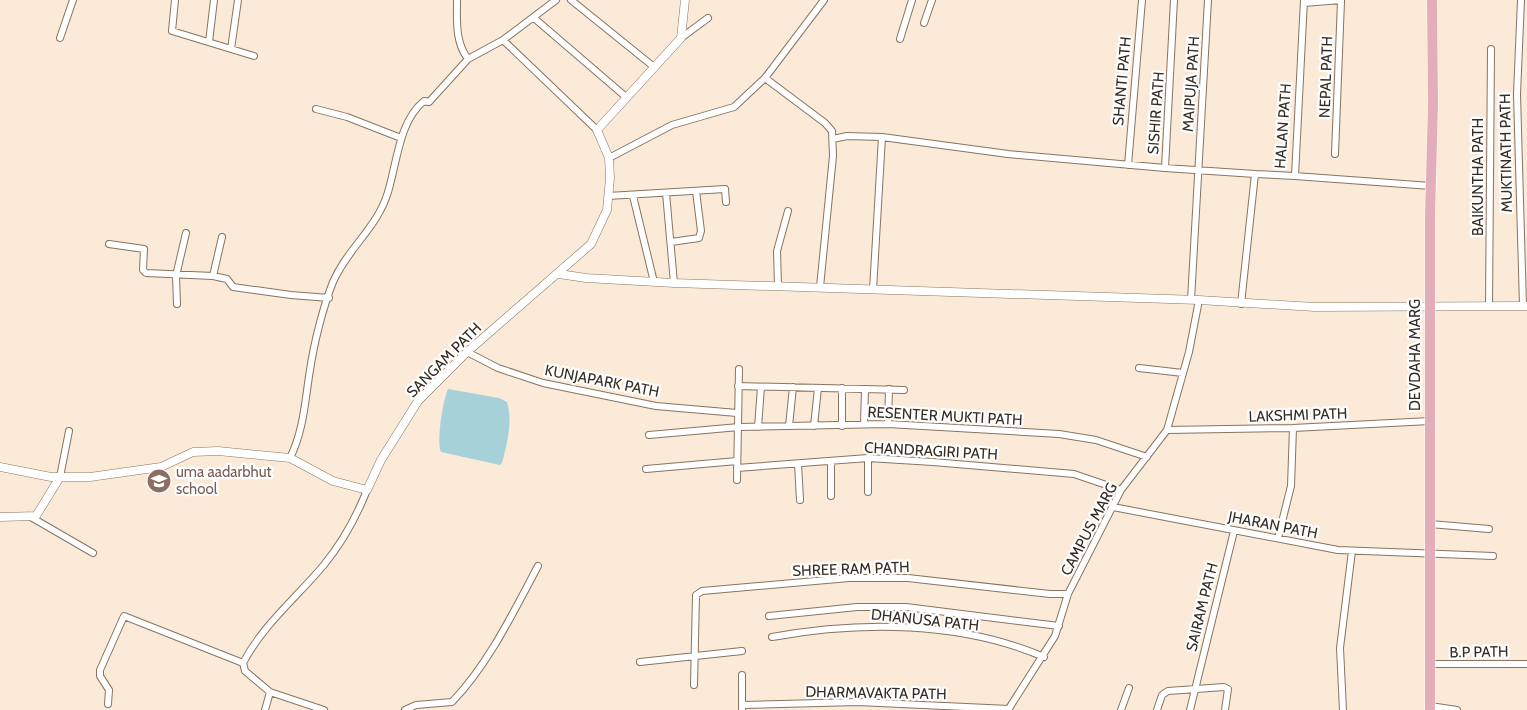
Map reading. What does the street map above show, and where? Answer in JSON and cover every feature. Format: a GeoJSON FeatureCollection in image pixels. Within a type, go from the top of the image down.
{"type":"FeatureCollection","features":[{"type":"Feature","properties":{"kind":"main road","name":"DEVDAHA MARG"},"geometry":{"type":"LineString","coordinates":[[1430,708],[1432,0]]}},
{"type":"Feature","properties":{"kind":"street"},"geometry":{"type":"LineString","coordinates":[[60,38],[73,0]]}},
{"type":"Feature","properties":{"kind":"street"},"geometry":{"type":"LineString","coordinates":[[175,0],[172,31],[254,56]]}},
{"type":"Feature","properties":{"kind":"street"},"geometry":{"type":"LineString","coordinates":[[209,42],[214,0]]}},
{"type":"Feature","properties":{"kind":"street"},"geometry":{"type":"LineString","coordinates":[[231,49],[238,0]]}},
{"type":"Feature","properties":{"kind":"street"},"geometry":{"type":"LineString","coordinates":[[457,0],[457,33],[460,45],[468,60]]}},
{"type":"Feature","properties":{"kind":"street"},"geometry":{"type":"LineString","coordinates":[[290,458],[299,437],[314,350],[328,298],[338,273],[378,217],[388,192],[401,138],[420,104],[424,101],[429,102],[468,60],[503,40],[534,18],[549,3],[556,0]]}},
{"type":"Feature","properties":{"kind":"street"},"geometry":{"type":"LineString","coordinates":[[571,0],[654,67]]}},
{"type":"Feature","properties":{"kind":"street"},"geometry":{"type":"LineString","coordinates":[[681,38],[685,0]]}},
{"type":"Feature","properties":{"kind":"street"},"geometry":{"type":"LineString","coordinates":[[608,158],[672,125],[734,107],[765,78],[824,0]]}},
{"type":"Feature","properties":{"kind":"street"},"geometry":{"type":"LineString","coordinates":[[900,39],[912,0]]}},
{"type":"Feature","properties":{"kind":"street"},"geometry":{"type":"LineString","coordinates":[[924,22],[932,0]]}},
{"type":"Feature","properties":{"kind":"street","name":"SHANTI PATH"},"geometry":{"type":"LineString","coordinates":[[1128,165],[1142,0]]}},
{"type":"Feature","properties":{"kind":"street","name":"SISHIR PATH"},"geometry":{"type":"LineString","coordinates":[[1174,0],[1165,168],[1255,174]]}},
{"type":"Feature","properties":{"kind":"street","name":"MAIPUJA PATH"},"geometry":{"type":"LineString","coordinates":[[1195,300],[1199,170],[1208,0]]}},
{"type":"Feature","properties":{"kind":"street","name":"MUKTINATH PATH"},"geometry":{"type":"LineString","coordinates":[[1521,0],[1518,94],[1525,306]]}},
{"type":"Feature","properties":{"kind":"street"},"geometry":{"type":"LineString","coordinates":[[1304,1],[1341,1]]}},
{"type":"Feature","properties":{"kind":"street","name":"HALAN PATH"},"geometry":{"type":"LineString","coordinates":[[1241,304],[1255,174],[1295,176],[1304,1]]}},
{"type":"Feature","properties":{"kind":"street","name":"NEPAL PATH"},"geometry":{"type":"LineString","coordinates":[[1335,154],[1341,1]]}},
{"type":"Feature","properties":{"kind":"street"},"geometry":{"type":"LineString","coordinates":[[534,18],[626,97]]}},
{"type":"Feature","properties":{"kind":"street"},"geometry":{"type":"LineString","coordinates":[[503,40],[597,130],[681,38],[708,18]]}},
{"type":"Feature","properties":{"kind":"street","name":"BAIKUNTHA PATH"},"geometry":{"type":"LineString","coordinates":[[1489,306],[1491,49]]}},
{"type":"Feature","properties":{"kind":"street"},"geometry":{"type":"LineString","coordinates":[[765,78],[825,122],[832,131],[833,139],[820,287]]}},
{"type":"Feature","properties":{"kind":"street"},"geometry":{"type":"LineString","coordinates":[[316,109],[347,117],[401,138]]}},
{"type":"Feature","properties":{"kind":"street","name":"SANGAM PATH"},"geometry":{"type":"LineString","coordinates":[[367,490],[381,460],[418,401],[466,352],[559,274],[591,244],[607,210],[608,196],[608,158],[597,130]]}},
{"type":"Feature","properties":{"kind":"street"},"geometry":{"type":"LineString","coordinates":[[833,139],[847,136],[882,138],[1008,154],[1165,168]]}},
{"type":"Feature","properties":{"kind":"street"},"geometry":{"type":"LineString","coordinates":[[873,290],[882,138]]}},
{"type":"Feature","properties":{"kind":"street"},"geometry":{"type":"LineString","coordinates":[[1295,176],[1431,186]]}},
{"type":"Feature","properties":{"kind":"street"},"geometry":{"type":"LineString","coordinates":[[608,196],[725,189],[726,202]]}},
{"type":"Feature","properties":{"kind":"street"},"geometry":{"type":"LineString","coordinates":[[671,242],[699,238],[701,231],[696,191]]}},
{"type":"Feature","properties":{"kind":"street"},"geometry":{"type":"LineString","coordinates":[[666,194],[674,283]]}},
{"type":"Feature","properties":{"kind":"street"},"geometry":{"type":"LineString","coordinates":[[633,196],[654,282]]}},
{"type":"Feature","properties":{"kind":"street"},"geometry":{"type":"LineString","coordinates":[[778,286],[777,251],[788,211]]}},
{"type":"Feature","properties":{"kind":"street"},"geometry":{"type":"LineString","coordinates":[[177,304],[176,276],[186,233]]}},
{"type":"Feature","properties":{"kind":"street"},"geometry":{"type":"LineString","coordinates":[[213,276],[222,237]]}},
{"type":"Feature","properties":{"kind":"street"},"geometry":{"type":"LineString","coordinates":[[109,244],[142,248],[145,251],[144,272],[176,276],[213,276],[227,279],[233,287],[328,298]]}},
{"type":"Feature","properties":{"kind":"street"},"geometry":{"type":"LineString","coordinates":[[559,274],[674,283],[1195,300],[1315,308],[1525,306]]}},
{"type":"Feature","properties":{"kind":"street","name":"CAMPUS MARG"},"geometry":{"type":"LineString","coordinates":[[1008,709],[1044,657],[1059,626],[1068,594],[1121,490],[1167,430],[1183,373],[1195,300]]}},
{"type":"Feature","properties":{"kind":"street","name":"KUNJAPARK PATH"},"geometry":{"type":"LineString","coordinates":[[466,352],[498,368],[542,383],[656,406],[737,412]]}},
{"type":"Feature","properties":{"kind":"street"},"geometry":{"type":"LineString","coordinates":[[1139,368],[1183,373]]}},
{"type":"Feature","properties":{"kind":"street"},"geometry":{"type":"LineString","coordinates":[[737,480],[739,369]]}},
{"type":"Feature","properties":{"kind":"street"},"geometry":{"type":"LineString","coordinates":[[738,386],[904,390]]}},
{"type":"Feature","properties":{"kind":"street"},"geometry":{"type":"LineString","coordinates":[[758,427],[762,387]]}},
{"type":"Feature","properties":{"kind":"street"},"geometry":{"type":"LineString","coordinates":[[789,426],[793,387]]}},
{"type":"Feature","properties":{"kind":"street"},"geometry":{"type":"LineString","coordinates":[[814,426],[818,388]]}},
{"type":"Feature","properties":{"kind":"street"},"geometry":{"type":"LineString","coordinates":[[842,388],[842,426]]}},
{"type":"Feature","properties":{"kind":"street"},"geometry":{"type":"LineString","coordinates":[[864,424],[865,389]]}},
{"type":"Feature","properties":{"kind":"street"},"geometry":{"type":"LineString","coordinates":[[888,424],[889,389]]}},
{"type":"Feature","properties":{"kind":"street","name":"LAKSHMI PATH"},"geometry":{"type":"LineString","coordinates":[[1167,430],[1292,428],[1430,421]]}},
{"type":"Feature","properties":{"kind":"street","name":"RESENTER MUKTI PATH"},"geometry":{"type":"LineString","coordinates":[[649,435],[739,427],[888,424],[1059,434],[1096,440],[1147,457]]}},
{"type":"Feature","properties":{"kind":"street"},"geometry":{"type":"LineString","coordinates":[[1278,538],[1291,486],[1292,428]]}},
{"type":"Feature","properties":{"kind":"street"},"geometry":{"type":"LineString","coordinates":[[0,517],[36,516],[60,477],[69,431]]}},
{"type":"Feature","properties":{"kind":"street"},"geometry":{"type":"LineString","coordinates":[[0,467],[51,477],[117,474],[161,467],[193,452],[218,451],[290,458],[332,481],[367,490],[346,534],[323,566],[264,629],[243,663],[245,671],[270,692],[324,710]]}},
{"type":"Feature","properties":{"kind":"street"},"geometry":{"type":"LineString","coordinates":[[868,458],[868,492]]}},
{"type":"Feature","properties":{"kind":"street","name":"CHANDRAGIRI PATH"},"geometry":{"type":"LineString","coordinates":[[646,470],[798,464],[868,458],[1074,474],[1121,490]]}},
{"type":"Feature","properties":{"kind":"street"},"geometry":{"type":"LineString","coordinates":[[831,462],[831,496]]}},
{"type":"Feature","properties":{"kind":"street"},"geometry":{"type":"LineString","coordinates":[[798,464],[800,500]]}},
{"type":"Feature","properties":{"kind":"street","name":"JHARAN PATH"},"geometry":{"type":"LineString","coordinates":[[1113,507],[1352,552],[1430,552],[1493,556]]}},
{"type":"Feature","properties":{"kind":"street"},"geometry":{"type":"LineString","coordinates":[[29,516],[93,553]]}},
{"type":"Feature","properties":{"kind":"street"},"geometry":{"type":"LineString","coordinates":[[1430,524],[1489,529]]}},
{"type":"Feature","properties":{"kind":"street","name":"SAIRAM PATH"},"geometry":{"type":"LineString","coordinates":[[1190,710],[1234,531]]}},
{"type":"Feature","properties":{"kind":"street"},"geometry":{"type":"LineString","coordinates":[[1343,710],[1340,648],[1352,552]]}},
{"type":"Feature","properties":{"kind":"street"},"geometry":{"type":"LineString","coordinates":[[405,710],[416,705],[452,702],[463,691],[507,624],[538,566]]}},
{"type":"Feature","properties":{"kind":"street","name":"SHREE RAM PATH"},"geometry":{"type":"LineString","coordinates":[[694,656],[696,595],[702,591],[849,578],[908,578],[1050,594],[1068,594]]}},
{"type":"Feature","properties":{"kind":"street"},"geometry":{"type":"LineString","coordinates":[[770,616],[857,607],[906,607],[1059,626]]}},
{"type":"Feature","properties":{"kind":"street"},"geometry":{"type":"LineString","coordinates":[[108,704],[109,690],[100,676],[100,670],[124,616],[243,663]]}},
{"type":"Feature","properties":{"kind":"street","name":"DHANUSA PATH"},"geometry":{"type":"LineString","coordinates":[[772,637],[853,626],[903,627],[996,640],[1021,647],[1044,657]]}},
{"type":"Feature","properties":{"kind":"street"},"geometry":{"type":"LineString","coordinates":[[640,662],[742,651]]}},
{"type":"Feature","properties":{"kind":"street"},"geometry":{"type":"LineString","coordinates":[[694,656],[694,684]]}},
{"type":"Feature","properties":{"kind":"street","name":"B.P PATH"},"geometry":{"type":"LineString","coordinates":[[1431,664],[1527,664]]}},
{"type":"Feature","properties":{"kind":"street"},"geometry":{"type":"LineString","coordinates":[[742,675],[742,708]]}},
{"type":"Feature","properties":{"kind":"street"},"geometry":{"type":"LineString","coordinates":[[1121,710],[1129,688]]}},
{"type":"Feature","properties":{"kind":"street"},"geometry":{"type":"LineString","coordinates":[[1157,710],[1164,692],[1194,689],[1228,689],[1225,710]]}},
{"type":"Feature","properties":{"kind":"street"},"geometry":{"type":"LineString","coordinates":[[265,710],[270,692]]}},
{"type":"Feature","properties":{"kind":"street","name":"DHARMAVAKTA PATH"},"geometry":{"type":"LineString","coordinates":[[742,708],[858,702],[1008,709]]}},
{"type":"Feature","properties":{"kind":"street"},"geometry":{"type":"LineString","coordinates":[[1430,708],[1457,710]]}},
{"type":"Feature","properties":{"kind":"water"},"geometry":{"type":"Polygon","coordinates":[[[448,389],[499,398],[507,402],[509,409],[509,432],[500,465],[441,452],[439,439],[441,421],[448,389]]]}},
{"type":"Feature","properties":{"kind":"place","name":"uma aadarbhut school"},"geometry":{"type":"Point","coordinates":[159,481]}}]}
